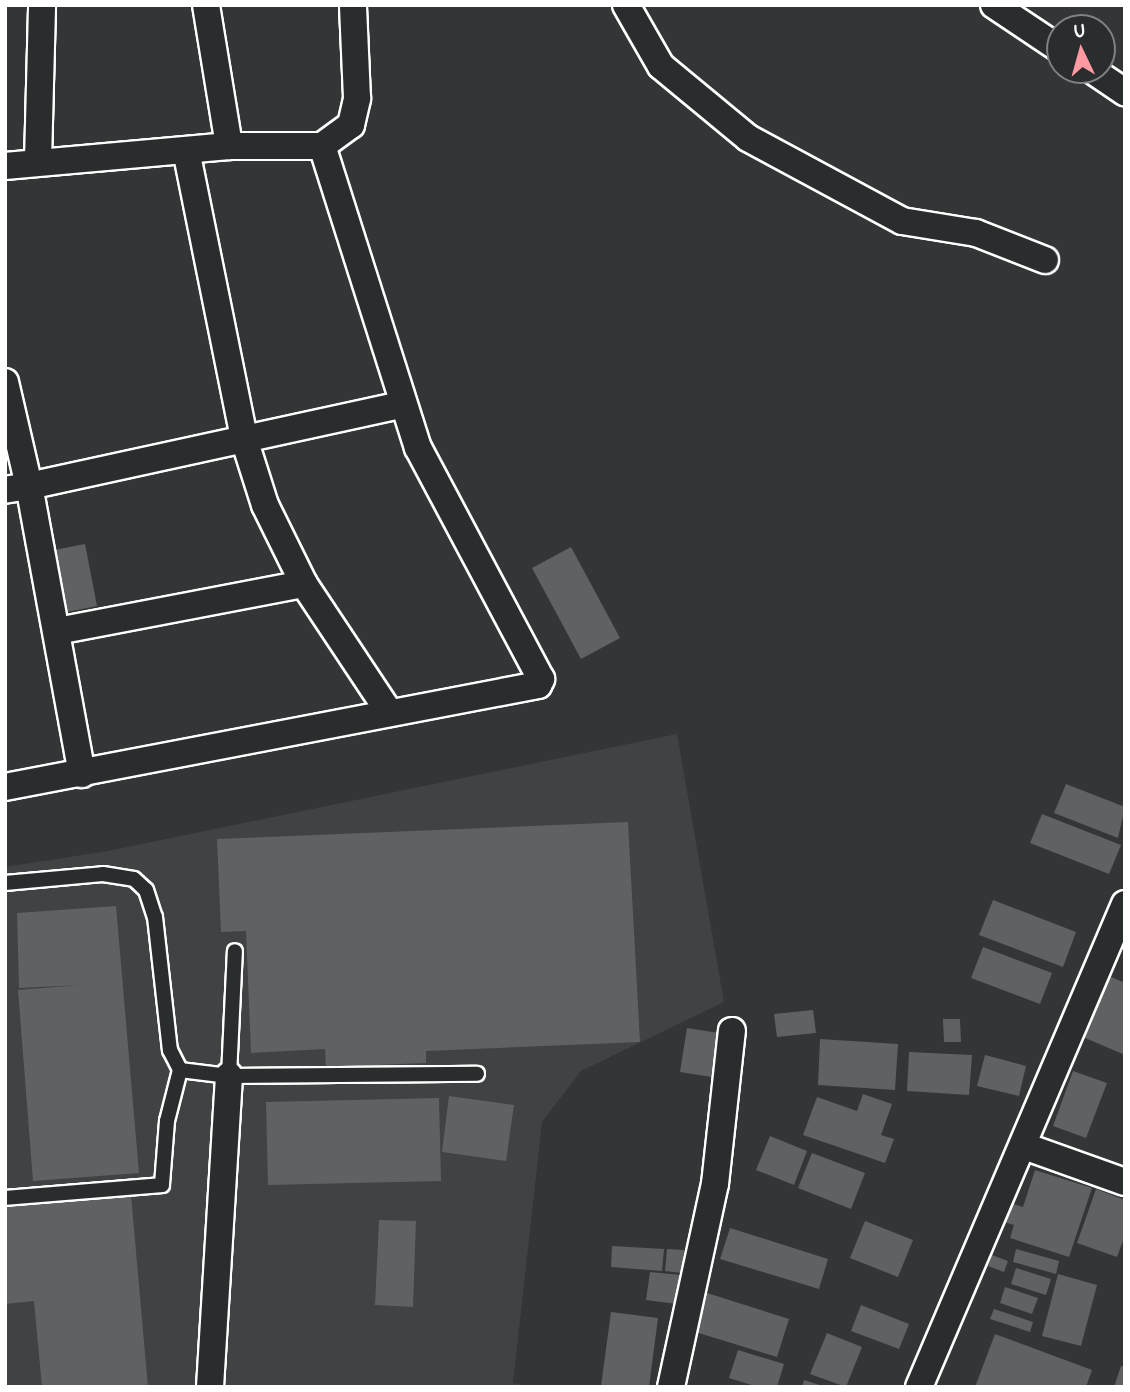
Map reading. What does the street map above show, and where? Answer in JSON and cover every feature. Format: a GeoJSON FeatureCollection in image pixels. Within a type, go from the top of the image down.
{"type":"FeatureCollection","features":[{"type":"Feature","properties":{"kind":"street"},"geometry":{"type":"LineString","coordinates":[[38,161],[42,5]]}},
{"type":"Feature","properties":{"kind":"street"},"geometry":{"type":"LineString","coordinates":[[206,5],[229,146]]}},
{"type":"Feature","properties":{"kind":"street"},"geometry":{"type":"LineString","coordinates":[[5,166],[229,146],[322,145],[351,125],[357,98],[353,5]]}},
{"type":"Feature","properties":{"kind":"street"},"geometry":{"type":"LineString","coordinates":[[626,5],[661,66],[748,138],[902,221],[976,233],[1045,260]]}},
{"type":"Feature","properties":{"kind":"street"},"geometry":{"type":"LineString","coordinates":[[994,5],[1046,40]]}},
{"type":"Feature","properties":{"kind":"street"},"geometry":{"type":"LineString","coordinates":[[5,787],[389,712],[532,689],[541,679],[435,482],[402,405],[322,145]]}},
{"type":"Feature","properties":{"kind":"street"},"geometry":{"type":"LineString","coordinates":[[186,150],[245,442],[265,505],[304,584],[389,712]]}},
{"type":"Feature","properties":{"kind":"street"},"geometry":{"type":"LineString","coordinates":[[5,382],[17,488],[57,631],[82,774]]}},
{"type":"Feature","properties":{"kind":"street"},"geometry":{"type":"LineString","coordinates":[[17,488],[245,442],[402,405]]}},
{"type":"Feature","properties":{"kind":"street"},"geometry":{"type":"LineString","coordinates":[[57,631],[304,584]]}},
{"type":"Feature","properties":{"kind":"street"},"geometry":{"type":"LineString","coordinates":[[919,1387],[1024,1146],[1115,959],[1125,904]]}},
{"type":"Feature","properties":{"kind":"street"},"geometry":{"type":"LineString","coordinates":[[671,1387],[715,1184],[732,1031]]}},
{"type":"Feature","properties":{"kind":"street"},"geometry":{"type":"LineString","coordinates":[[210,1387],[229,1076]]}},
{"type":"Feature","properties":{"kind":"street"},"geometry":{"type":"LineString","coordinates":[[1024,1146],[1125,1182]]}},
{"type":"Feature","properties":{"kind":"lane"},"geometry":{"type":"LineString","coordinates":[[5,883],[103,874],[134,879],[146,890],[155,917],[170,1050],[180,1070],[167,1121],[162,1185],[5,1198]]}},
{"type":"Feature","properties":{"kind":"lane"},"geometry":{"type":"LineString","coordinates":[[229,1076],[235,951]]}},
{"type":"Feature","properties":{"kind":"lane"},"geometry":{"type":"LineString","coordinates":[[180,1070],[229,1076],[477,1074]]}},
{"type":"Feature","properties":{"kind":"shaded area"},"geometry":{"type":"Polygon","coordinates":[[[677,734],[724,1002],[581,1071],[542,1122],[513,1383],[536,1387],[5,1387],[5,867],[108,851],[677,734]]]}},
{"type":"Feature","properties":{"kind":"building"},"geometry":{"type":"Polygon","coordinates":[[[85,544],[97,606],[57,614],[44,552],[85,544]]]}},
{"type":"Feature","properties":{"kind":"building"},"geometry":{"type":"Polygon","coordinates":[[[571,547],[620,638],[581,659],[532,568],[571,547]]]}},
{"type":"Feature","properties":{"kind":"building"},"geometry":{"type":"Polygon","coordinates":[[[1066,784],[1125,807],[1118,838],[1054,813],[1066,784]]]}},
{"type":"Feature","properties":{"kind":"building"},"geometry":{"type":"Polygon","coordinates":[[[1042,814],[1121,845],[1109,874],[1030,843],[1042,814]]]}},
{"type":"Feature","properties":{"kind":"building"},"geometry":{"type":"Polygon","coordinates":[[[628,822],[640,1042],[426,1051],[426,1063],[326,1067],[325,1049],[251,1053],[246,931],[221,932],[217,839],[628,822]]]}},
{"type":"Feature","properties":{"kind":"building"},"geometry":{"type":"Polygon","coordinates":[[[993,900],[1076,932],[1063,967],[979,935],[993,900]]]}},
{"type":"Feature","properties":{"kind":"building"},"geometry":{"type":"Polygon","coordinates":[[[116,906],[139,1173],[33,1181],[18,990],[80,985],[19,988],[17,913],[116,906]]]}},
{"type":"Feature","properties":{"kind":"building"},"geometry":{"type":"Polygon","coordinates":[[[983,947],[1052,973],[1040,1004],[971,978],[983,947]]]}},
{"type":"Feature","properties":{"kind":"building"},"geometry":{"type":"Polygon","coordinates":[[[1102,973],[1125,983],[1125,1055],[1076,1034],[1102,973]]]}},
{"type":"Feature","properties":{"kind":"building"},"geometry":{"type":"Polygon","coordinates":[[[813,1010],[816,1033],[777,1037],[774,1014],[813,1010]]]}},
{"type":"Feature","properties":{"kind":"building"},"geometry":{"type":"Polygon","coordinates":[[[943,1019],[960,1019],[961,1042],[944,1042],[943,1019]]]}},
{"type":"Feature","properties":{"kind":"building"},"geometry":{"type":"Polygon","coordinates":[[[687,1028],[725,1034],[718,1078],[680,1072],[687,1028]]]}},
{"type":"Feature","properties":{"kind":"building"},"geometry":{"type":"Polygon","coordinates":[[[820,1039],[898,1044],[895,1090],[818,1085],[820,1039]]]}},
{"type":"Feature","properties":{"kind":"building"},"geometry":{"type":"Polygon","coordinates":[[[909,1052],[972,1055],[969,1095],[907,1091],[909,1052]]]}},
{"type":"Feature","properties":{"kind":"building"},"geometry":{"type":"Polygon","coordinates":[[[985,1055],[1026,1066],[1019,1096],[977,1086],[985,1055]]]}},
{"type":"Feature","properties":{"kind":"building"},"geometry":{"type":"Polygon","coordinates":[[[1073,1071],[1107,1083],[1086,1138],[1053,1126],[1073,1071]]]}},
{"type":"Feature","properties":{"kind":"building"},"geometry":{"type":"Polygon","coordinates":[[[863,1094],[892,1104],[881,1135],[894,1139],[885,1163],[803,1135],[817,1097],[857,1111],[863,1094]]]}},
{"type":"Feature","properties":{"kind":"building"},"geometry":{"type":"Polygon","coordinates":[[[449,1096],[514,1105],[506,1161],[442,1152],[449,1096]]]}},
{"type":"Feature","properties":{"kind":"building"},"geometry":{"type":"Polygon","coordinates":[[[439,1098],[441,1181],[268,1185],[266,1102],[439,1098]]]}},
{"type":"Feature","properties":{"kind":"building"},"geometry":{"type":"Polygon","coordinates":[[[770,1136],[807,1151],[794,1185],[756,1170],[770,1136]]]}},
{"type":"Feature","properties":{"kind":"building"},"geometry":{"type":"Polygon","coordinates":[[[812,1153],[865,1173],[851,1209],[798,1188],[812,1153]]]}},
{"type":"Feature","properties":{"kind":"building"},"geometry":{"type":"Polygon","coordinates":[[[1035,1170],[1092,1188],[1069,1257],[1010,1238],[1014,1225],[1004,1222],[1010,1203],[1023,1207],[1035,1170]]]}},
{"type":"Feature","properties":{"kind":"building"},"geometry":{"type":"Polygon","coordinates":[[[1096,1189],[1125,1200],[1125,1235],[1117,1257],[1077,1243],[1096,1189]]]}},
{"type":"Feature","properties":{"kind":"building"},"geometry":{"type":"Polygon","coordinates":[[[131,1195],[148,1387],[42,1387],[34,1301],[5,1304],[5,1206],[131,1195]]]}},
{"type":"Feature","properties":{"kind":"building"},"geometry":{"type":"Polygon","coordinates":[[[379,1220],[416,1221],[413,1307],[375,1305],[379,1220]]]}},
{"type":"Feature","properties":{"kind":"building"},"geometry":{"type":"Polygon","coordinates":[[[865,1221],[913,1240],[898,1277],[850,1258],[865,1221]]]}},
{"type":"Feature","properties":{"kind":"building"},"geometry":{"type":"Polygon","coordinates":[[[730,1228],[828,1259],[819,1289],[720,1259],[730,1228]]]}},
{"type":"Feature","properties":{"kind":"building"},"geometry":{"type":"Polygon","coordinates":[[[612,1246],[664,1249],[662,1271],[611,1267],[612,1246]]]}},
{"type":"Feature","properties":{"kind":"building"},"geometry":{"type":"Polygon","coordinates":[[[667,1249],[684,1250],[682,1273],[665,1271],[667,1249]]]}},
{"type":"Feature","properties":{"kind":"building"},"geometry":{"type":"Polygon","coordinates":[[[1016,1249],[1059,1261],[1056,1274],[1013,1262],[1016,1249]]]}},
{"type":"Feature","properties":{"kind":"building"},"geometry":{"type":"Polygon","coordinates":[[[992,1255],[1008,1261],[1004,1272],[988,1266],[992,1255]]]}},
{"type":"Feature","properties":{"kind":"building"},"geometry":{"type":"Polygon","coordinates":[[[1016,1268],[1051,1279],[1046,1295],[1011,1284],[1016,1268]]]}},
{"type":"Feature","properties":{"kind":"building"},"geometry":{"type":"Polygon","coordinates":[[[650,1272],[681,1275],[677,1304],[646,1300],[650,1272]]]}},
{"type":"Feature","properties":{"kind":"building"},"geometry":{"type":"Polygon","coordinates":[[[1058,1274],[1097,1285],[1081,1346],[1042,1336],[1058,1274]]]}},
{"type":"Feature","properties":{"kind":"building"},"geometry":{"type":"Polygon","coordinates":[[[1005,1287],[1038,1298],[1032,1314],[1000,1303],[1005,1287]]]}},
{"type":"Feature","properties":{"kind":"building"},"geometry":{"type":"Polygon","coordinates":[[[704,1292],[789,1319],[777,1357],[692,1331],[704,1292]]]}},
{"type":"Feature","properties":{"kind":"building"},"geometry":{"type":"Polygon","coordinates":[[[861,1305],[909,1324],[899,1349],[851,1331],[861,1305]]]}},
{"type":"Feature","properties":{"kind":"building"},"geometry":{"type":"Polygon","coordinates":[[[994,1309],[1033,1322],[1030,1332],[990,1319],[994,1309]]]}},
{"type":"Feature","properties":{"kind":"building"},"geometry":{"type":"Polygon","coordinates":[[[611,1312],[658,1318],[649,1387],[601,1386],[611,1312]]]}},
{"type":"Feature","properties":{"kind":"building"},"geometry":{"type":"Polygon","coordinates":[[[827,1333],[862,1347],[846,1387],[810,1374],[827,1333]]]}},
{"type":"Feature","properties":{"kind":"building"},"geometry":{"type":"Polygon","coordinates":[[[995,1334],[1092,1370],[1086,1387],[975,1387],[995,1334]]]}},
{"type":"Feature","properties":{"kind":"building"},"geometry":{"type":"Polygon","coordinates":[[[738,1350],[784,1364],[777,1387],[758,1387],[729,1378],[738,1350]]]}},
{"type":"Feature","properties":{"kind":"building"},"geometry":{"type":"Polygon","coordinates":[[[1121,1366],[1125,1367],[1125,1387],[1114,1387],[1121,1366]]]}},
{"type":"Feature","properties":{"kind":"building"},"geometry":{"type":"Polygon","coordinates":[[[804,1380],[823,1386],[823,1387],[802,1387],[804,1380]]]}}]}
